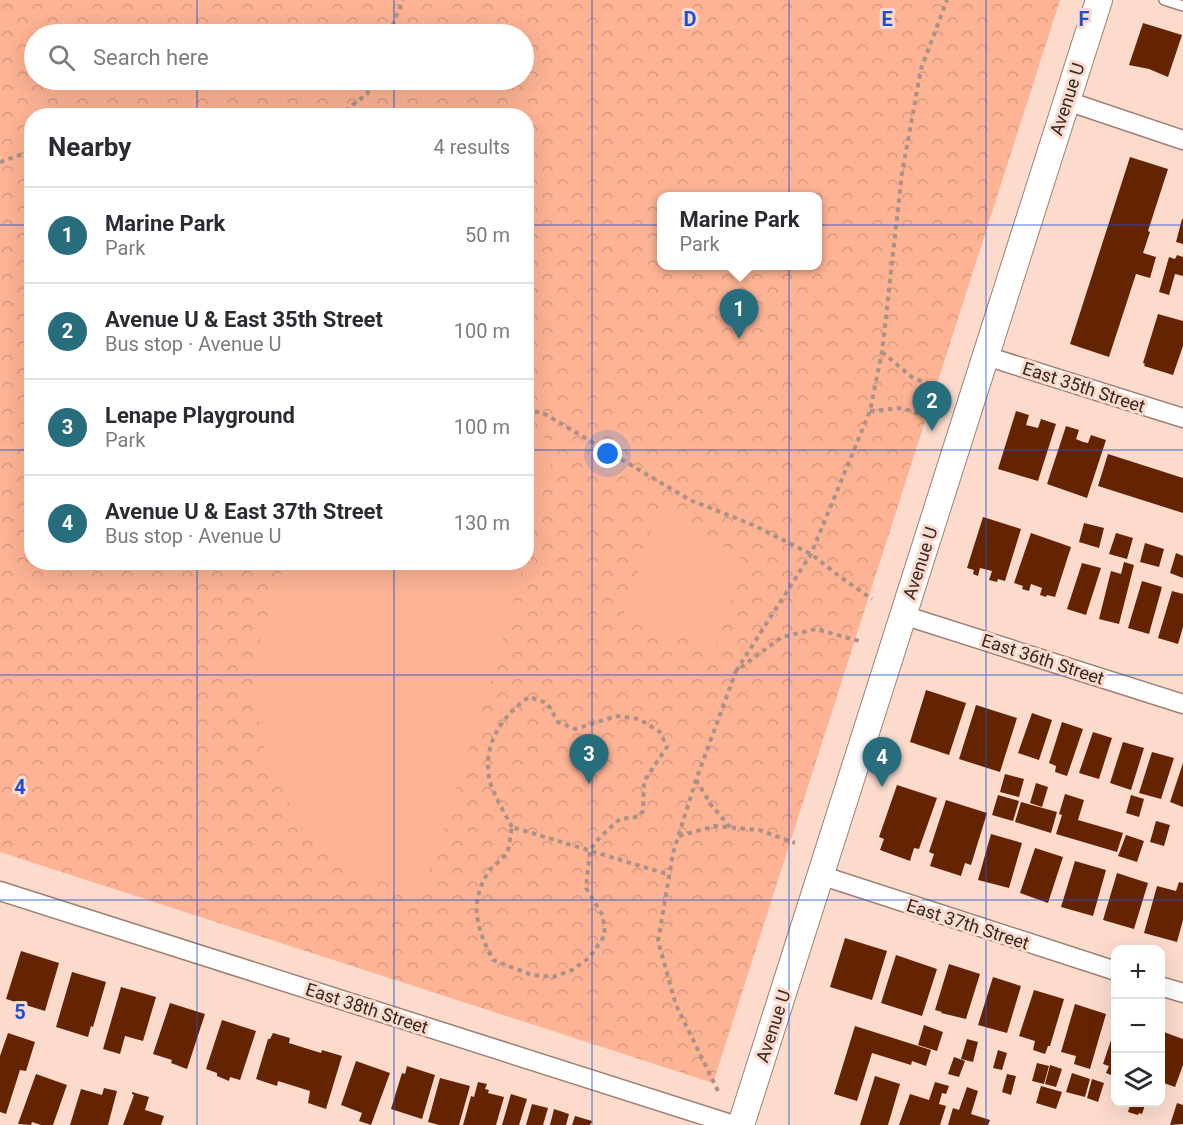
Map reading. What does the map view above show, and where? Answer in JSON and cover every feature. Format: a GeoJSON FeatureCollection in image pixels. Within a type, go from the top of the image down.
{"type":"FeatureCollection","features":[{"type":"Feature","properties":{"kind":"main road","name":"Avenue U"},"geometry":{"type":"LineString","coordinates":[[741,1125],[1099,0]]}},
{"type":"Feature","properties":{"kind":"street"},"geometry":{"type":"LineString","coordinates":[[1066,101],[1183,140]]}},
{"type":"Feature","properties":{"kind":"street","name":"East 35th Street"},"geometry":{"type":"LineString","coordinates":[[986,356],[1183,418]]}},
{"type":"Feature","properties":{"kind":"street","name":"East 36th Street"},"geometry":{"type":"LineString","coordinates":[[903,615],[1183,704]]}},
{"type":"Feature","properties":{"kind":"street","name":"East 37th Street"},"geometry":{"type":"LineString","coordinates":[[820,875],[1111,969]]}},
{"type":"Feature","properties":{"kind":"street","name":"East 38th Street"},"geometry":{"type":"LineString","coordinates":[[0,891],[734,1125]]}},
{"type":"Feature","properties":{"kind":"street"},"geometry":{"type":"LineString","coordinates":[[1165,987],[1183,993]]}},
{"type":"Feature","properties":{"kind":"lane"},"geometry":{"type":"LineString","coordinates":[[1164,0],[1183,6]]}},
{"type":"Feature","properties":{"kind":"path"},"geometry":{"type":"LineString","coordinates":[[394,24],[403,0]]}},
{"type":"Feature","properties":{"kind":"path"},"geometry":{"type":"LineString","coordinates":[[718,1090],[676,1005],[658,940],[670,874],[696,780],[736,671],[811,554],[870,411],[882,352],[902,173],[921,69],[947,0]]}},
{"type":"Feature","properties":{"kind":"path"},"geometry":{"type":"LineString","coordinates":[[349,108],[367,94],[368,90]]}},
{"type":"Feature","properties":{"kind":"path"},"geometry":{"type":"LineString","coordinates":[[0,162],[24,154]]}},
{"type":"Feature","properties":{"kind":"path"},"geometry":{"type":"LineString","coordinates":[[882,352],[913,378],[941,388]]}},
{"type":"Feature","properties":{"kind":"path"},"geometry":{"type":"LineString","coordinates":[[870,411],[902,408],[932,418]]}},
{"type":"Feature","properties":{"kind":"path"},"geometry":{"type":"LineString","coordinates":[[534,411],[543,413],[690,500],[753,525],[811,554],[873,598]]}},
{"type":"Feature","properties":{"kind":"path"},"geometry":{"type":"LineString","coordinates":[[736,671],[782,637],[816,628],[859,641]]}},
{"type":"Feature","properties":{"kind":"path"},"geometry":{"type":"LineString","coordinates":[[529,697],[547,703],[558,723],[575,729],[616,716],[639,720],[660,732],[667,747],[644,781],[644,812],[638,817],[620,819],[600,837],[590,850],[586,888],[603,916],[605,935],[589,958],[572,970],[553,977],[532,975],[493,960],[480,936],[476,917],[478,896],[489,871],[506,854],[512,827],[492,786],[487,768],[488,749],[498,728],[514,707],[529,697]]}},
{"type":"Feature","properties":{"kind":"path"},"geometry":{"type":"LineString","coordinates":[[696,780],[712,806],[731,828]]}},
{"type":"Feature","properties":{"kind":"path"},"geometry":{"type":"LineString","coordinates":[[679,837],[715,826],[759,830],[795,843]]}},
{"type":"Feature","properties":{"kind":"path"},"geometry":{"type":"LineString","coordinates":[[512,827],[670,874]]}},
{"type":"Feature","properties":{"kind":"green space"},"geometry":{"type":"Polygon","coordinates":[[[0,0],[1060,0],[713,1083],[0,852],[0,0]]]}},
{"type":"Feature","properties":{"kind":"green space"},"geometry":{"type":"Polygon","coordinates":[[[534,435],[557,441],[534,526],[534,435]]]}},
{"type":"Feature","properties":{"kind":"green space"},"geometry":{"type":"Polygon","coordinates":[[[660,504],[743,560],[715,647],[623,618],[660,504]]]}},
{"type":"Feature","properties":{"kind":"green space"},"geometry":{"type":"Polygon","coordinates":[[[283,570],[522,570],[494,672],[421,897],[355,871],[322,847],[294,811],[267,764],[257,711],[256,653],[283,570]]]}},
{"type":"Feature","properties":{"kind":"building"},"geometry":{"type":"Polygon","coordinates":[[[1143,23],[1182,35],[1168,77],[1149,69],[1129,65],[1143,23]]]}},
{"type":"Feature","properties":{"kind":"building"},"geometry":{"type":"Polygon","coordinates":[[[1130,157],[1168,169],[1143,253],[1156,257],[1150,278],[1136,274],[1109,357],[1070,344],[1130,157]]]}},
{"type":"Feature","properties":{"kind":"building"},"geometry":{"type":"Polygon","coordinates":[[[1183,219],[1183,244],[1176,242],[1183,219]]]}},
{"type":"Feature","properties":{"kind":"building"},"geometry":{"type":"Polygon","coordinates":[[[1177,255],[1183,257],[1183,276],[1175,274],[1169,295],[1159,292],[1169,257],[1175,259],[1177,255]]]}},
{"type":"Feature","properties":{"kind":"building"},"geometry":{"type":"Polygon","coordinates":[[[1158,314],[1183,321],[1183,346],[1173,375],[1144,366],[1143,363],[1158,314]]]}},
{"type":"Feature","properties":{"kind":"building"},"geometry":{"type":"Polygon","coordinates":[[[1016,411],[1029,415],[1026,425],[1038,428],[1041,419],[1056,424],[1038,481],[998,469],[1016,411]]]}},
{"type":"Feature","properties":{"kind":"building"},"geometry":{"type":"Polygon","coordinates":[[[1066,426],[1079,430],[1076,439],[1083,442],[1088,443],[1091,435],[1106,440],[1087,498],[1047,484],[1066,426]]]}},
{"type":"Feature","properties":{"kind":"building"},"geometry":{"type":"Polygon","coordinates":[[[1108,454],[1183,478],[1183,513],[1098,486],[1108,454]]]}},
{"type":"Feature","properties":{"kind":"building"},"geometry":{"type":"Polygon","coordinates":[[[983,517],[1021,529],[1005,581],[989,580],[992,571],[980,568],[978,576],[973,574],[974,570],[967,568],[983,517]]]}},
{"type":"Feature","properties":{"kind":"building"},"geometry":{"type":"Polygon","coordinates":[[[1084,523],[1104,528],[1099,548],[1079,542],[1084,523]]]}},
{"type":"Feature","properties":{"kind":"building"},"geometry":{"type":"Polygon","coordinates":[[[1031,533],[1071,547],[1055,597],[1040,595],[1042,588],[1031,584],[1029,591],[1014,583],[1031,533]]]}},
{"type":"Feature","properties":{"kind":"building"},"geometry":{"type":"Polygon","coordinates":[[[1116,533],[1133,538],[1127,559],[1109,554],[1116,533]]]}},
{"type":"Feature","properties":{"kind":"building"},"geometry":{"type":"Polygon","coordinates":[[[1145,543],[1164,549],[1159,567],[1140,562],[1145,543]]]}},
{"type":"Feature","properties":{"kind":"building"},"geometry":{"type":"Polygon","coordinates":[[[1176,553],[1183,556],[1183,578],[1170,573],[1176,553]]]}},
{"type":"Feature","properties":{"kind":"building"},"geometry":{"type":"Polygon","coordinates":[[[1124,562],[1134,565],[1119,624],[1099,619],[1111,571],[1121,574],[1124,562]]]}},
{"type":"Feature","properties":{"kind":"building"},"geometry":{"type":"Polygon","coordinates":[[[1082,563],[1101,568],[1086,615],[1067,609],[1082,563]]]}},
{"type":"Feature","properties":{"kind":"building"},"geometry":{"type":"Polygon","coordinates":[[[1142,581],[1162,587],[1149,634],[1128,628],[1142,581]]]}},
{"type":"Feature","properties":{"kind":"building"},"geometry":{"type":"Polygon","coordinates":[[[1172,591],[1183,594],[1183,627],[1178,644],[1158,638],[1172,591]]]}},
{"type":"Feature","properties":{"kind":"building"},"geometry":{"type":"Polygon","coordinates":[[[926,690],[966,703],[949,755],[910,742],[926,690]]]}},
{"type":"Feature","properties":{"kind":"building"},"geometry":{"type":"Polygon","coordinates":[[[976,705],[1017,718],[1000,772],[959,759],[976,705]]]}},
{"type":"Feature","properties":{"kind":"building"},"geometry":{"type":"Polygon","coordinates":[[[1032,713],[1052,720],[1039,760],[1018,753],[1032,713]]]}},
{"type":"Feature","properties":{"kind":"building"},"geometry":{"type":"Polygon","coordinates":[[[1062,722],[1083,729],[1067,776],[1055,772],[1056,766],[1049,763],[1062,722]]]}},
{"type":"Feature","properties":{"kind":"building"},"geometry":{"type":"Polygon","coordinates":[[[1093,732],[1112,738],[1099,779],[1079,773],[1093,732]]]}},
{"type":"Feature","properties":{"kind":"building"},"geometry":{"type":"Polygon","coordinates":[[[1123,742],[1144,748],[1131,790],[1110,783],[1123,742]]]}},
{"type":"Feature","properties":{"kind":"building"},"geometry":{"type":"Polygon","coordinates":[[[1152,752],[1174,758],[1161,799],[1139,793],[1152,752]]]}},
{"type":"Feature","properties":{"kind":"building"},"geometry":{"type":"Polygon","coordinates":[[[1183,763],[1183,807],[1170,802],[1183,763]]]}},
{"type":"Feature","properties":{"kind":"building"},"geometry":{"type":"Polygon","coordinates":[[[1005,774],[1024,779],[1019,797],[1000,792],[1005,774]]]}},
{"type":"Feature","properties":{"kind":"building"},"geometry":{"type":"Polygon","coordinates":[[[1036,783],[1048,787],[1042,807],[1030,803],[1036,783]]]}},
{"type":"Feature","properties":{"kind":"building"},"geometry":{"type":"Polygon","coordinates":[[[897,785],[937,798],[919,849],[914,848],[910,861],[880,850],[884,839],[879,837],[897,785]]]}},
{"type":"Feature","properties":{"kind":"building"},"geometry":{"type":"Polygon","coordinates":[[[1065,794],[1084,800],[1078,820],[1123,833],[1117,852],[1056,834],[1065,794]]]}},
{"type":"Feature","properties":{"kind":"building"},"geometry":{"type":"Polygon","coordinates":[[[998,795],[1019,801],[1013,821],[992,815],[998,795]]]}},
{"type":"Feature","properties":{"kind":"building"},"geometry":{"type":"Polygon","coordinates":[[[1131,795],[1144,799],[1139,817],[1126,813],[1131,795]]]}},
{"type":"Feature","properties":{"kind":"building"},"geometry":{"type":"Polygon","coordinates":[[[946,800],[987,813],[971,865],[965,863],[961,876],[930,866],[934,854],[929,852],[946,800]]]}},
{"type":"Feature","properties":{"kind":"building"},"geometry":{"type":"Polygon","coordinates":[[[1021,802],[1057,812],[1051,833],[1015,822],[1021,802]]]}},
{"type":"Feature","properties":{"kind":"building"},"geometry":{"type":"Polygon","coordinates":[[[1156,821],[1170,825],[1164,846],[1150,842],[1156,821]]]}},
{"type":"Feature","properties":{"kind":"building"},"geometry":{"type":"Polygon","coordinates":[[[991,834],[1022,843],[1009,888],[978,880],[991,834]]]}},
{"type":"Feature","properties":{"kind":"building"},"geometry":{"type":"Polygon","coordinates":[[[1126,835],[1144,841],[1137,862],[1118,856],[1126,835]]]}},
{"type":"Feature","properties":{"kind":"building"},"geometry":{"type":"Polygon","coordinates":[[[1035,848],[1063,857],[1048,903],[1020,893],[1035,848]]]}},
{"type":"Feature","properties":{"kind":"building"},"geometry":{"type":"Polygon","coordinates":[[[1075,861],[1106,870],[1093,916],[1061,907],[1075,861]]]}},
{"type":"Feature","properties":{"kind":"building"},"geometry":{"type":"Polygon","coordinates":[[[1117,873],[1148,883],[1134,929],[1103,920],[1117,873]]]}},
{"type":"Feature","properties":{"kind":"building"},"geometry":{"type":"Polygon","coordinates":[[[1179,882],[1183,883],[1183,920],[1177,942],[1144,933],[1157,886],[1176,891],[1179,882]]]}},
{"type":"Feature","properties":{"kind":"building"},"geometry":{"type":"Polygon","coordinates":[[[845,938],[887,951],[872,1000],[830,987],[845,938]]]}},
{"type":"Feature","properties":{"kind":"building"},"geometry":{"type":"Polygon","coordinates":[[[21,951],[59,963],[45,1011],[6,999],[21,951]]]}},
{"type":"Feature","properties":{"kind":"building"},"geometry":{"type":"Polygon","coordinates":[[[896,955],[937,969],[922,1016],[881,1003],[896,955]]]}},
{"type":"Feature","properties":{"kind":"building"},"geometry":{"type":"Polygon","coordinates":[[[949,964],[980,974],[966,1019],[935,1010],[949,964]]]}},
{"type":"Feature","properties":{"kind":"building"},"geometry":{"type":"Polygon","coordinates":[[[72,972],[106,982],[88,1037],[56,1027],[72,972]]]}},
{"type":"Feature","properties":{"kind":"building"},"geometry":{"type":"Polygon","coordinates":[[[993,977],[1021,986],[1007,1033],[978,1025],[993,977]]]}},
{"type":"Feature","properties":{"kind":"building"},"geometry":{"type":"Polygon","coordinates":[[[121,987],[156,997],[143,1041],[125,1036],[120,1054],[103,1049],[121,987]]]}},
{"type":"Feature","properties":{"kind":"building"},"geometry":{"type":"Polygon","coordinates":[[[1034,990],[1064,999],[1050,1046],[1045,1054],[1033,1050],[1035,1041],[1019,1036],[1034,990]]]}},
{"type":"Feature","properties":{"kind":"building"},"geometry":{"type":"Polygon","coordinates":[[[170,1003],[205,1014],[187,1069],[171,1063],[172,1060],[153,1054],[170,1003]]]}},
{"type":"Feature","properties":{"kind":"building"},"geometry":{"type":"Polygon","coordinates":[[[1075,1004],[1106,1014],[1090,1069],[1074,1064],[1076,1056],[1061,1052],[1075,1004]]]}},
{"type":"Feature","properties":{"kind":"building"},"geometry":{"type":"Polygon","coordinates":[[[222,1020],[256,1031],[240,1080],[230,1077],[229,1081],[206,1069],[222,1020]]]}},
{"type":"Feature","properties":{"kind":"building"},"geometry":{"type":"Polygon","coordinates":[[[924,1025],[943,1032],[937,1051],[918,1045],[924,1025]]]}},
{"type":"Feature","properties":{"kind":"building"},"geometry":{"type":"Polygon","coordinates":[[[855,1026],[931,1050],[926,1066],[912,1061],[911,1065],[872,1053],[857,1101],[834,1094],[855,1026]]]}},
{"type":"Feature","properties":{"kind":"building"},"geometry":{"type":"Polygon","coordinates":[[[1165,1032],[1183,1039],[1183,1065],[1175,1087],[1165,1083],[1165,1032]]]}},
{"type":"Feature","properties":{"kind":"building"},"geometry":{"type":"Polygon","coordinates":[[[8,1033],[35,1042],[26,1071],[20,1070],[6,1114],[0,1112],[0,1056],[8,1033]]]}},
{"type":"Feature","properties":{"kind":"building"},"geometry":{"type":"Polygon","coordinates":[[[273,1033],[290,1038],[289,1043],[321,1053],[322,1050],[342,1056],[326,1109],[308,1103],[310,1091],[278,1081],[277,1086],[256,1079],[268,1039],[273,1033]]]}},
{"type":"Feature","properties":{"kind":"building"},"geometry":{"type":"Polygon","coordinates":[[[967,1039],[978,1042],[973,1062],[961,1059],[967,1039]]]}},
{"type":"Feature","properties":{"kind":"building"},"geometry":{"type":"Polygon","coordinates":[[[1111,1040],[1111,1075],[1106,1073],[1109,1066],[1103,1064],[1111,1040]]]}},
{"type":"Feature","properties":{"kind":"building"},"geometry":{"type":"Polygon","coordinates":[[[998,1050],[1007,1053],[1002,1070],[993,1068],[998,1050]]]}},
{"type":"Feature","properties":{"kind":"building"},"geometry":{"type":"Polygon","coordinates":[[[954,1057],[965,1061],[959,1077],[948,1074],[954,1057]]]}},
{"type":"Feature","properties":{"kind":"building"},"geometry":{"type":"Polygon","coordinates":[[[356,1061],[390,1073],[371,1125],[359,1121],[362,1113],[341,1105],[356,1061]]]}},
{"type":"Feature","properties":{"kind":"building"},"geometry":{"type":"Polygon","coordinates":[[[1037,1063],[1049,1066],[1044,1084],[1032,1081],[1037,1063]]]}},
{"type":"Feature","properties":{"kind":"building"},"geometry":{"type":"Polygon","coordinates":[[[1050,1065],[1062,1069],[1056,1087],[1045,1084],[1050,1065]]]}},
{"type":"Feature","properties":{"kind":"building"},"geometry":{"type":"Polygon","coordinates":[[[407,1066],[435,1075],[422,1119],[391,1109],[402,1073],[405,1074],[407,1066]]]}},
{"type":"Feature","properties":{"kind":"building"},"geometry":{"type":"Polygon","coordinates":[[[1072,1073],[1090,1079],[1085,1097],[1066,1092],[1072,1073]]]}},
{"type":"Feature","properties":{"kind":"building"},"geometry":{"type":"Polygon","coordinates":[[[36,1074],[67,1085],[53,1125],[32,1122],[31,1125],[18,1124],[36,1074]]]}},
{"type":"Feature","properties":{"kind":"building"},"geometry":{"type":"Polygon","coordinates":[[[1007,1074],[1016,1076],[1011,1095],[1002,1092],[1007,1074]]]}},
{"type":"Feature","properties":{"kind":"building"},"geometry":{"type":"Polygon","coordinates":[[[875,1076],[900,1084],[888,1125],[860,1125],[875,1076]]]}},
{"type":"Feature","properties":{"kind":"building"},"geometry":{"type":"Polygon","coordinates":[[[440,1078],[470,1086],[459,1125],[439,1125],[428,1122],[440,1078]]]}},
{"type":"Feature","properties":{"kind":"building"},"geometry":{"type":"Polygon","coordinates":[[[1092,1079],[1104,1083],[1098,1102],[1087,1098],[1092,1079]]]}},
{"type":"Feature","properties":{"kind":"building"},"geometry":{"type":"Polygon","coordinates":[[[478,1082],[487,1084],[485,1089],[489,1090],[488,1093],[504,1097],[496,1125],[463,1125],[471,1096],[474,1097],[478,1082]]]}},
{"type":"Feature","properties":{"kind":"building"},"geometry":{"type":"Polygon","coordinates":[[[935,1082],[949,1086],[946,1094],[942,1093],[939,1104],[946,1106],[940,1125],[899,1125],[910,1094],[929,1100],[935,1082]]]}},
{"type":"Feature","properties":{"kind":"building"},"geometry":{"type":"Polygon","coordinates":[[[1041,1086],[1062,1092],[1056,1109],[1036,1103],[1041,1086]]]}},
{"type":"Feature","properties":{"kind":"building"},"geometry":{"type":"Polygon","coordinates":[[[967,1087],[978,1091],[971,1114],[990,1120],[988,1125],[948,1125],[953,1108],[959,1110],[967,1087]]]}},
{"type":"Feature","properties":{"kind":"building"},"geometry":{"type":"Polygon","coordinates":[[[104,1088],[117,1091],[108,1125],[70,1125],[81,1089],[102,1095],[104,1088]]]}},
{"type":"Feature","properties":{"kind":"building"},"geometry":{"type":"Polygon","coordinates":[[[132,1092],[149,1097],[145,1110],[164,1116],[161,1125],[123,1125],[134,1095],[132,1092]]]}},
{"type":"Feature","properties":{"kind":"building"},"geometry":{"type":"Polygon","coordinates":[[[511,1094],[527,1099],[519,1125],[502,1125],[511,1094]]]}},
{"type":"Feature","properties":{"kind":"building"},"geometry":{"type":"Polygon","coordinates":[[[1177,1103],[1183,1105],[1183,1124],[1170,1125],[1177,1103]]]}},
{"type":"Feature","properties":{"kind":"building"},"geometry":{"type":"Polygon","coordinates":[[[532,1104],[548,1108],[543,1125],[526,1125],[532,1104]]]}},
{"type":"Feature","properties":{"kind":"building"},"geometry":{"type":"Polygon","coordinates":[[[1130,1107],[1144,1107],[1142,1114],[1128,1112],[1130,1107]]]}},
{"type":"Feature","properties":{"kind":"building"},"geometry":{"type":"Polygon","coordinates":[[[554,1109],[569,1114],[566,1125],[550,1125],[554,1109]]]}},
{"type":"Feature","properties":{"kind":"building"},"geometry":{"type":"Polygon","coordinates":[[[575,1116],[592,1121],[590,1125],[572,1125],[575,1116]]]}},
{"type":"Feature","properties":{"kind":"place","name":"Marine Park"},"geometry":{"type":"Point","coordinates":[739,339]}},
{"type":"Feature","properties":{"kind":"place","name":"Avenue U & East 35th Street"},"geometry":{"type":"Point","coordinates":[932,431]}},
{"type":"Feature","properties":{"kind":"place","name":"Lenape Playground"},"geometry":{"type":"Point","coordinates":[589,784]}},
{"type":"Feature","properties":{"kind":"place","name":"Avenue U & East 37th Street"},"geometry":{"type":"Point","coordinates":[882,787]}}]}
